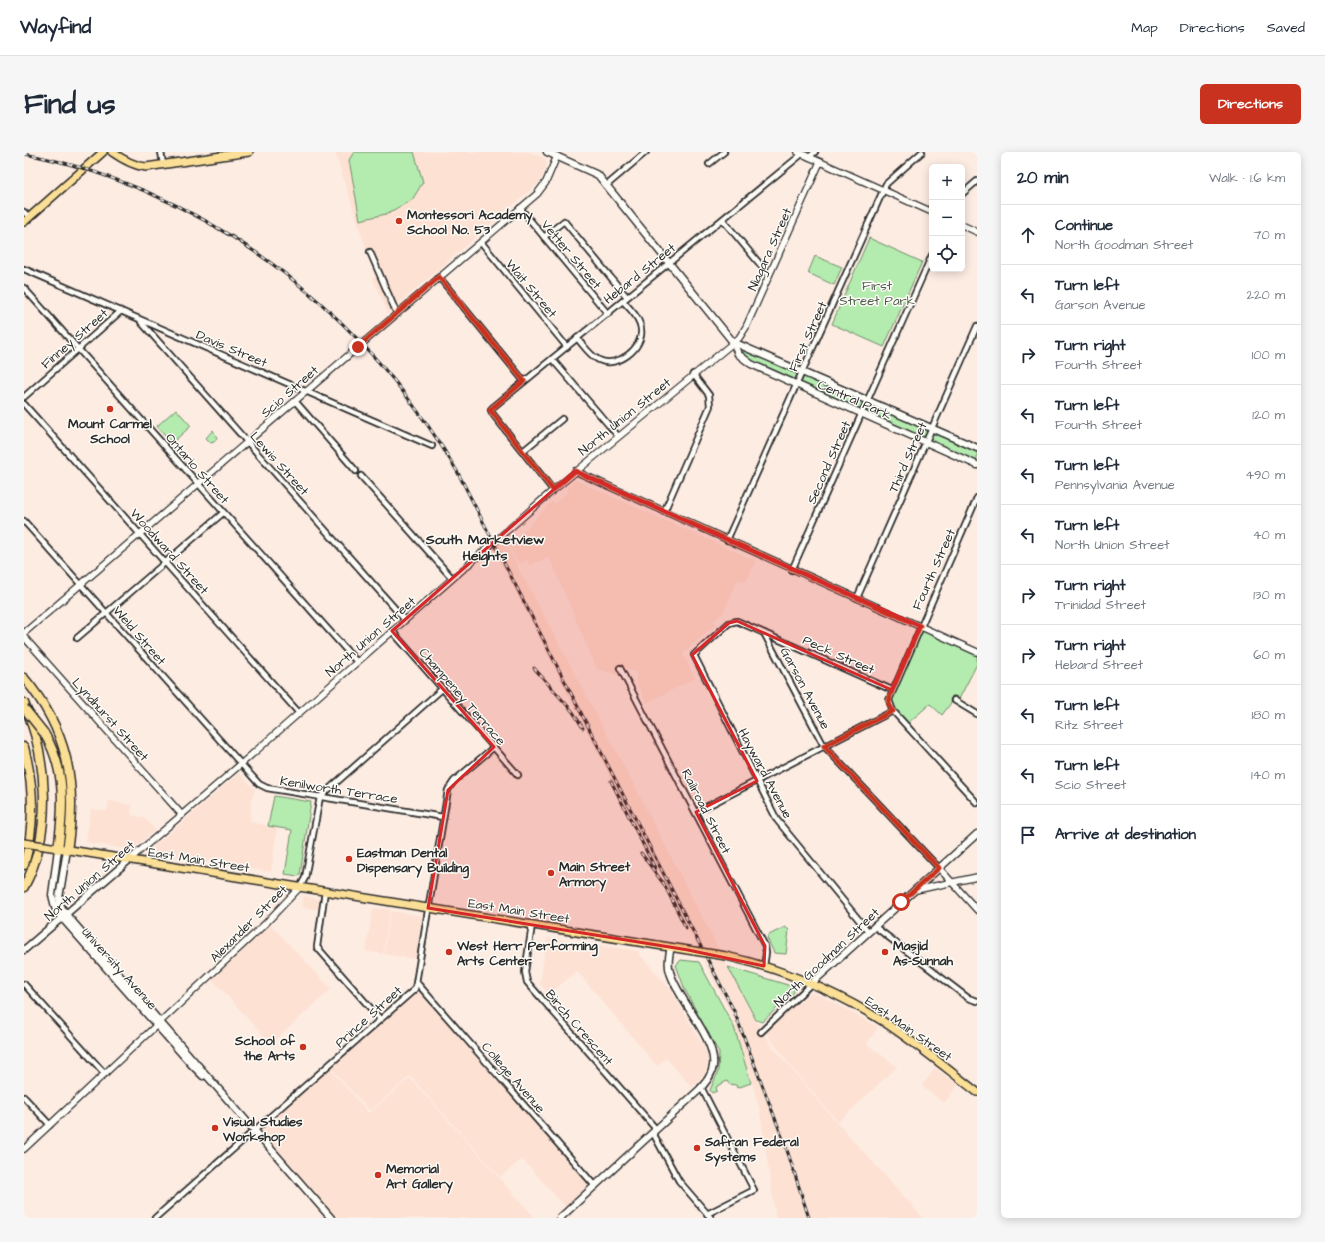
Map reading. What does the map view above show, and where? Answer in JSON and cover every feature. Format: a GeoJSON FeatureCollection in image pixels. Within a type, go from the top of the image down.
{"type":"FeatureCollection","features":[{"type":"Feature","properties":{"kind":"highway"},"geometry":{"type":"LineString","coordinates":[[24,678],[51,718],[60,738],[67,763],[72,809],[62,849]]}},
{"type":"Feature","properties":{"kind":"highway"},"geometry":{"type":"LineString","coordinates":[[24,703],[38,750],[43,797],[42,826],[38,845],[32,869],[24,887]]}},
{"type":"Feature","properties":{"kind":"highway"},"geometry":{"type":"LineString","coordinates":[[24,708],[44,733],[54,753],[62,785],[62,849]]}},
{"type":"Feature","properties":{"kind":"highway"},"geometry":{"type":"LineString","coordinates":[[24,747],[30,776],[32,804],[30,837],[24,865]]}},
{"type":"Feature","properties":{"kind":"main road"},"geometry":{"type":"LineString","coordinates":[[26,217],[103,152]]}},
{"type":"Feature","properties":{"kind":"main road"},"geometry":{"type":"LineString","coordinates":[[112,152],[125,160],[140,166],[248,152]]}},
{"type":"Feature","properties":{"kind":"main road","name":"Central Park"},"geometry":{"type":"LineString","coordinates":[[547,152],[593,172],[607,185],[733,342],[742,358],[798,385],[977,465]]}},
{"type":"Feature","properties":{"kind":"main road","name":"Central Park"},"geometry":{"type":"LineString","coordinates":[[733,342],[977,448]]}},
{"type":"Feature","properties":{"kind":"main road","name":"North Goodman Street"},"geometry":{"type":"LineString","coordinates":[[812,984],[868,931],[977,834]]}},
{"type":"Feature","properties":{"kind":"main road","name":"East Main Street"},"geometry":{"type":"LineString","coordinates":[[24,843],[726,956],[764,966],[812,984],[884,1022],[977,1092]]}},
{"type":"Feature","properties":{"kind":"main road","name":"University Avenue"},"geometry":{"type":"LineString","coordinates":[[62,849],[52,899],[54,908],[63,916],[158,1023],[191,1064],[213,1085],[331,1218]]}},
{"type":"Feature","properties":{"kind":"main road","name":"North Union Street"},"geometry":{"type":"LineString","coordinates":[[24,950],[129,860]]}},
{"type":"Feature","properties":{"kind":"main road"},"geometry":{"type":"LineString","coordinates":[[560,1218],[701,1087],[710,1075],[714,1055],[710,1045],[675,986],[669,971],[670,947]]}},
{"type":"Feature","properties":{"kind":"street"},"geometry":{"type":"LineString","coordinates":[[161,152],[163,164]]}},
{"type":"Feature","properties":{"kind":"street"},"geometry":{"type":"LineString","coordinates":[[607,185],[646,152]]}},
{"type":"Feature","properties":{"kind":"street"},"geometry":{"type":"LineString","coordinates":[[708,164],[724,152]]}},
{"type":"Feature","properties":{"kind":"street"},"geometry":{"type":"LineString","coordinates":[[809,157],[815,152]]}},
{"type":"Feature","properties":{"kind":"street","name":"First Street"},"geometry":{"type":"LineString","coordinates":[[727,540],[804,372],[886,184],[922,152]]}},
{"type":"Feature","properties":{"kind":"street"},"geometry":{"type":"LineString","coordinates":[[800,153],[929,211]]}},
{"type":"Feature","properties":{"kind":"street","name":"Hebard Street"},"geometry":{"type":"LineString","coordinates":[[523,451],[490,410],[723,220],[800,153]]}},
{"type":"Feature","properties":{"kind":"street","name":"Scio Street"},"geometry":{"type":"LineString","coordinates":[[24,633],[542,189],[557,156]]}},
{"type":"Feature","properties":{"kind":"street","name":"Niagara Street"},"geometry":{"type":"LineString","coordinates":[[733,342],[742,333],[820,162]]}},
{"type":"Feature","properties":{"kind":"street"},"geometry":{"type":"LineString","coordinates":[[965,191],[977,181]]}},
{"type":"Feature","properties":{"kind":"street","name":"Vetter Street"},"geometry":{"type":"LineString","coordinates":[[520,208],[608,314]]}},
{"type":"Feature","properties":{"kind":"street"},"geometry":{"type":"LineString","coordinates":[[723,220],[769,276]]}},
{"type":"Feature","properties":{"kind":"street"},"geometry":{"type":"LineString","coordinates":[[544,236],[564,221],[625,299],[641,325],[640,340],[634,348],[618,361],[606,363],[595,358],[577,338]]}},
{"type":"Feature","properties":{"kind":"street"},"geometry":{"type":"LineString","coordinates":[[965,226],[977,232]]}},
{"type":"Feature","properties":{"kind":"street","name":"Wait Street"},"geometry":{"type":"LineString","coordinates":[[481,242],[567,347]]}},
{"type":"Feature","properties":{"kind":"street"},"geometry":{"type":"LineString","coordinates":[[370,252],[397,314]]}},
{"type":"Feature","properties":{"kind":"street","name":"Second Street"},"geometry":{"type":"LineString","coordinates":[[792,570],[929,262]]}},
{"type":"Feature","properties":{"kind":"street","name":"Davis Street"},"geometry":{"type":"LineString","coordinates":[[24,269],[432,446]]}},
{"type":"Feature","properties":{"kind":"street"},"geometry":{"type":"LineString","coordinates":[[439,277],[524,381]]}},
{"type":"Feature","properties":{"kind":"street","name":"Ontario Street"},"geometry":{"type":"LineString","coordinates":[[24,288],[357,662]]}},
{"type":"Feature","properties":{"kind":"street","name":"Finney Street"},"geometry":{"type":"LineString","coordinates":[[24,397],[121,311]]}},
{"type":"Feature","properties":{"kind":"street","name":"Lewis Street"},"geometry":{"type":"LineString","coordinates":[[140,320],[405,620]]}},
{"type":"Feature","properties":{"kind":"street","name":"Third Street"},"geometry":{"type":"LineString","coordinates":[[856,598],[977,326]]}},
{"type":"Feature","properties":{"kind":"street","name":"North Union Street"},"geometry":{"type":"LineString","coordinates":[[129,860],[241,764],[575,471],[733,342]]}},
{"type":"Feature","properties":{"kind":"street"},"geometry":{"type":"LineString","coordinates":[[552,359],[618,436]]}},
{"type":"Feature","properties":{"kind":"street"},"geometry":{"type":"LineString","coordinates":[[664,512],[710,406],[709,395],[693,374]]}},
{"type":"Feature","properties":{"kind":"street"},"geometry":{"type":"LineString","coordinates":[[295,400],[356,470]]}},
{"type":"Feature","properties":{"kind":"street","name":"Woodward Street"},"geometry":{"type":"LineString","coordinates":[[24,404],[299,713]]}},
{"type":"Feature","properties":{"kind":"street"},"geometry":{"type":"LineString","coordinates":[[553,490],[523,451],[562,419]]}},
{"type":"Feature","properties":{"kind":"street"},"geometry":{"type":"LineString","coordinates":[[575,471],[977,652]]}},
{"type":"Feature","properties":{"kind":"street"},"geometry":{"type":"LineString","coordinates":[[361,476],[452,578]]}},
{"type":"Feature","properties":{"kind":"street","name":"Fourth Street"},"geometry":{"type":"LineString","coordinates":[[893,711],[888,700],[977,498]]}},
{"type":"Feature","properties":{"kind":"street"},"geometry":{"type":"LineString","coordinates":[[77,638],[223,513]]}},
{"type":"Feature","properties":{"kind":"street","name":"Weld Street"},"geometry":{"type":"LineString","coordinates":[[24,521],[241,764]]}},
{"type":"Feature","properties":{"kind":"street","name":"Peck Street"},"geometry":{"type":"LineString","coordinates":[[732,621],[739,622],[892,690]]}},
{"type":"Feature","properties":{"kind":"street","name":"Hayward Avenue"},"geometry":{"type":"LineString","coordinates":[[732,621],[696,652],[694,657],[780,824],[868,931]]}},
{"type":"Feature","properties":{"kind":"street","name":"Champeney Terrace"},"geometry":{"type":"LineString","coordinates":[[392,631],[518,775]]}},
{"type":"Feature","properties":{"kind":"street","name":"Garson Avenue"},"geometry":{"type":"LineString","coordinates":[[764,633],[824,746],[977,910]]}},
{"type":"Feature","properties":{"kind":"street","name":"Lyndhurst Street"},"geometry":{"type":"LineString","coordinates":[[24,637],[182,814]]}},
{"type":"Feature","properties":{"kind":"street","name":"Railroad Street"},"geometry":{"type":"LineString","coordinates":[[620,668],[765,946],[766,953],[764,966]]}},
{"type":"Feature","properties":{"kind":"street"},"geometry":{"type":"LineString","coordinates":[[320,797],[442,689]]}},
{"type":"Feature","properties":{"kind":"street"},"geometry":{"type":"LineString","coordinates":[[954,700],[977,714]]}},
{"type":"Feature","properties":{"kind":"street"},"geometry":{"type":"LineString","coordinates":[[696,812],[893,711],[977,804]]}},
{"type":"Feature","properties":{"kind":"street","name":"Prince Street"},"geometry":{"type":"LineString","coordinates":[[155,1218],[415,989],[449,787],[494,747]]}},
{"type":"Feature","properties":{"kind":"street","name":"Kenilworth Terrace"},"geometry":{"type":"LineString","coordinates":[[241,764],[262,786],[443,817]]}},
{"type":"Feature","properties":{"kind":"street","name":"Alexander Street"},"geometry":{"type":"LineString","coordinates":[[24,1149],[266,923],[300,887],[305,878],[320,797]]}},
{"type":"Feature","properties":{"kind":"street"},"geometry":{"type":"LineString","coordinates":[[915,890],[977,877]]}},
{"type":"Feature","properties":{"kind":"street"},"geometry":{"type":"LineString","coordinates":[[325,891],[317,947],[380,1019]]}},
{"type":"Feature","properties":{"kind":"street","name":"Birch Crescent"},"geometry":{"type":"LineString","coordinates":[[532,924],[525,976],[530,986],[654,1131],[679,1181],[709,1216]]}},
{"type":"Feature","properties":{"kind":"street"},"geometry":{"type":"LineString","coordinates":[[874,926],[968,998],[977,1001]]}},
{"type":"Feature","properties":{"kind":"street","name":"College Avenue"},"geometry":{"type":"LineString","coordinates":[[417,983],[595,1186]]}},
{"type":"Feature","properties":{"kind":"street"},"geometry":{"type":"LineString","coordinates":[[24,984],[105,1074]]}},
{"type":"Feature","properties":{"kind":"street","name":"North Goodman Street"},"geometry":{"type":"LineString","coordinates":[[761,1032],[812,984]]}},
{"type":"Feature","properties":{"kind":"street"},"geometry":{"type":"LineString","coordinates":[[701,1087],[754,1190],[709,1216]]}},
{"type":"Feature","properties":{"kind":"street"},"geometry":{"type":"LineString","coordinates":[[24,1097],[50,1125]]}},
{"type":"Feature","properties":{"kind":"highlighted area"},"geometry":{"type":"Polygon","coordinates":[[[575,471],[920,626],[892,690],[737,621],[729,623],[692,655],[757,781],[696,812],[765,946],[766,957],[764,966],[688,950],[428,908],[448,790],[494,747],[392,631],[575,471]]]}},
{"type":"Feature","properties":{"kind":"shaded area"},"geometry":{"type":"Polygon","coordinates":[[[335,152],[529,152],[545,159],[547,165],[540,181],[534,187],[388,313],[373,278],[375,276],[335,152]]]}},
{"type":"Feature","properties":{"kind":"shaded area"},"geometry":{"type":"Polygon","coordinates":[[[575,480],[756,561],[746,582],[738,579],[723,613],[714,620],[716,624],[683,654],[695,678],[647,703],[636,682],[637,672],[628,670],[617,675],[597,669],[549,557],[530,565],[527,560],[519,564],[509,547],[551,502],[555,503],[568,492],[568,487],[575,480]]]}},
{"type":"Feature","properties":{"kind":"shaded area"},"geometry":{"type":"Polygon","coordinates":[[[503,539],[637,791],[755,1020],[772,1046],[838,1124],[923,1218],[776,1218],[760,1111],[751,1078],[733,1028],[737,1026],[490,542],[503,539]]]}},
{"type":"Feature","properties":{"kind":"shaded area"},"geometry":{"type":"Polygon","coordinates":[[[239,773],[255,790],[251,800],[250,822],[277,828],[271,872],[152,853],[151,849],[239,773]]]}},
{"type":"Feature","properties":{"kind":"shaded area"},"geometry":{"type":"Polygon","coordinates":[[[109,801],[132,805],[131,815],[144,818],[155,830],[132,850],[86,842],[91,809],[107,811],[109,801]]]}},
{"type":"Feature","properties":{"kind":"shaded area"},"geometry":{"type":"Polygon","coordinates":[[[304,896],[322,900],[320,910],[302,907],[304,896]]]}},
{"type":"Feature","properties":{"kind":"shaded area"},"geometry":{"type":"Polygon","coordinates":[[[373,908],[390,910],[383,954],[366,951],[373,908]]]}},
{"type":"Feature","properties":{"kind":"shaded area"},"geometry":{"type":"Polygon","coordinates":[[[391,911],[422,916],[416,959],[384,954],[391,911]]]}},
{"type":"Feature","properties":{"kind":"shaded area"},"geometry":{"type":"Polygon","coordinates":[[[270,924],[331,989],[271,1044],[212,979],[270,924]]]}},
{"type":"Feature","properties":{"kind":"shaded area"},"geometry":{"type":"Polygon","coordinates":[[[547,938],[639,951],[639,954],[671,990],[708,1055],[707,1069],[701,1079],[692,1087],[666,1058],[657,1066],[577,971],[549,994],[540,984],[547,938]]]}},
{"type":"Feature","properties":{"kind":"shaded area"},"geometry":{"type":"Polygon","coordinates":[[[419,991],[589,1185],[566,1207],[522,1159],[500,1177],[410,1076],[370,1111],[330,1067],[419,991]]]}},
{"type":"Feature","properties":{"kind":"shaded area"},"geometry":{"type":"Polygon","coordinates":[[[810,993],[819,995],[878,1027],[867,1044],[897,1067],[838,1122],[793,1069],[765,1031],[796,1002],[798,1004],[810,993]]]}},
{"type":"Feature","properties":{"kind":"shaded area"},"geometry":{"type":"Polygon","coordinates":[[[329,1068],[369,1113],[410,1078],[535,1218],[335,1218],[261,1132],[263,1127],[329,1068]]]}},
{"type":"Feature","properties":{"kind":"shaded area"},"geometry":{"type":"Polygon","coordinates":[[[935,1068],[958,1085],[944,1103],[922,1086],[935,1068]]]}},
{"type":"Feature","properties":{"kind":"green space"},"geometry":{"type":"Polygon","coordinates":[[[354,152],[414,152],[423,182],[412,200],[386,214],[360,220],[349,160],[354,152]]]}},
{"type":"Feature","properties":{"kind":"green space","name":"First Street Park"},"geometry":{"type":"Polygon","coordinates":[[[869,238],[922,262],[884,347],[832,324],[869,238]]]}},
{"type":"Feature","properties":{"kind":"green space"},"geometry":{"type":"Polygon","coordinates":[[[815,256],[842,267],[834,285],[808,273],[815,256]]]}},
{"type":"Feature","properties":{"kind":"green space"},"geometry":{"type":"Polygon","coordinates":[[[743,347],[977,451],[977,462],[756,363],[744,354],[740,348],[743,347]]]}},
{"type":"Feature","properties":{"kind":"green space"},"geometry":{"type":"Polygon","coordinates":[[[176,409],[191,426],[172,443],[157,426],[176,409]]]}},
{"type":"Feature","properties":{"kind":"green space"},"geometry":{"type":"Polygon","coordinates":[[[213,430],[217,438],[211,443],[206,438],[213,430]]]}},
{"type":"Feature","properties":{"kind":"green space"},"geometry":{"type":"Polygon","coordinates":[[[921,631],[925,631],[977,655],[977,664],[959,699],[956,696],[952,696],[950,701],[951,703],[942,715],[930,704],[908,723],[891,705],[890,700],[921,631]]]}},
{"type":"Feature","properties":{"kind":"green space"},"geometry":{"type":"Polygon","coordinates":[[[274,796],[311,802],[300,875],[298,876],[285,874],[292,830],[268,826],[274,796]]]}},
{"type":"Feature","properties":{"kind":"green space"},"geometry":{"type":"Polygon","coordinates":[[[785,927],[789,930],[786,954],[774,953],[767,938],[769,935],[785,927]]]}},
{"type":"Feature","properties":{"kind":"green space"},"geometry":{"type":"Polygon","coordinates":[[[681,960],[699,962],[734,1027],[751,1083],[737,1088],[736,1085],[729,1084],[727,1081],[716,1087],[717,1091],[712,1093],[710,1090],[718,1072],[719,1053],[685,990],[676,965],[681,960]]]}},
{"type":"Feature","properties":{"kind":"green space"},"geometry":{"type":"Polygon","coordinates":[[[728,967],[791,986],[794,988],[794,992],[762,1022],[756,1020],[728,967]]]}},
{"type":"Feature","properties":{"kind":"railway"},"geometry":{"type":"LineString","coordinates":[[24,154],[55,160],[116,179],[145,191],[194,215],[240,242],[283,272],[324,306],[361,343],[396,383],[428,425],[457,471],[734,1011],[786,1147],[809,1218]]}},
{"type":"Feature","properties":{"kind":"railway"},"geometry":{"type":"LineString","coordinates":[[534,668],[573,712],[583,728]]}},
{"type":"Feature","properties":{"kind":"railway"},"geometry":{"type":"LineString","coordinates":[[611,781],[655,868]]}},
{"type":"Feature","properties":{"kind":"railway"},"geometry":{"type":"LineString","coordinates":[[641,853],[663,883]]}},
{"type":"Feature","properties":{"kind":"railway"},"geometry":{"type":"LineString","coordinates":[[663,882],[686,928]]}},
{"type":"Feature","properties":{"kind":"place","name":"Montessori Academy School No. 53"},"geometry":{"type":"Point","coordinates":[399,221]}},
{"type":"Feature","properties":{"kind":"place","name":"Mount Carmel School"},"geometry":{"type":"Point","coordinates":[110,409]}},
{"type":"Feature","properties":{"kind":"place","name":"Eastman Dental Dispensary Building"},"geometry":{"type":"Point","coordinates":[349,859]}},
{"type":"Feature","properties":{"kind":"place","name":"Main Street Armory"},"geometry":{"type":"Point","coordinates":[551,873]}},
{"type":"Feature","properties":{"kind":"place","name":"West Herr Performing Arts Center"},"geometry":{"type":"Point","coordinates":[449,952]}},
{"type":"Feature","properties":{"kind":"place","name":"Masjid As-Sunnah"},"geometry":{"type":"Point","coordinates":[885,952]}},
{"type":"Feature","properties":{"kind":"place","name":"School of the Arts"},"geometry":{"type":"Point","coordinates":[303,1047]}},
{"type":"Feature","properties":{"kind":"place","name":"Visual Studies Workshop"},"geometry":{"type":"Point","coordinates":[215,1128]}},
{"type":"Feature","properties":{"kind":"place","name":"Safran Federal Systems"},"geometry":{"type":"Point","coordinates":[697,1148]}},
{"type":"Feature","properties":{"kind":"place","name":"Memorial Art Gallery"},"geometry":{"type":"Point","coordinates":[378,1175]}},
{"type":"Feature","properties":{"kind":"district","name":"South Marketview Heights"},"geometry":{"type":"Point","coordinates":[485,548]}},
{"type":"Feature","properties":{"kind":"route"},"geometry":{"type":"LineString","coordinates":[[358,347],[439,277],[524,381],[490,410],[551,485],[553,490],[575,471],[588,479],[920,626],[888,700],[893,711],[824,746],[939,868],[901,902]]}}]}
